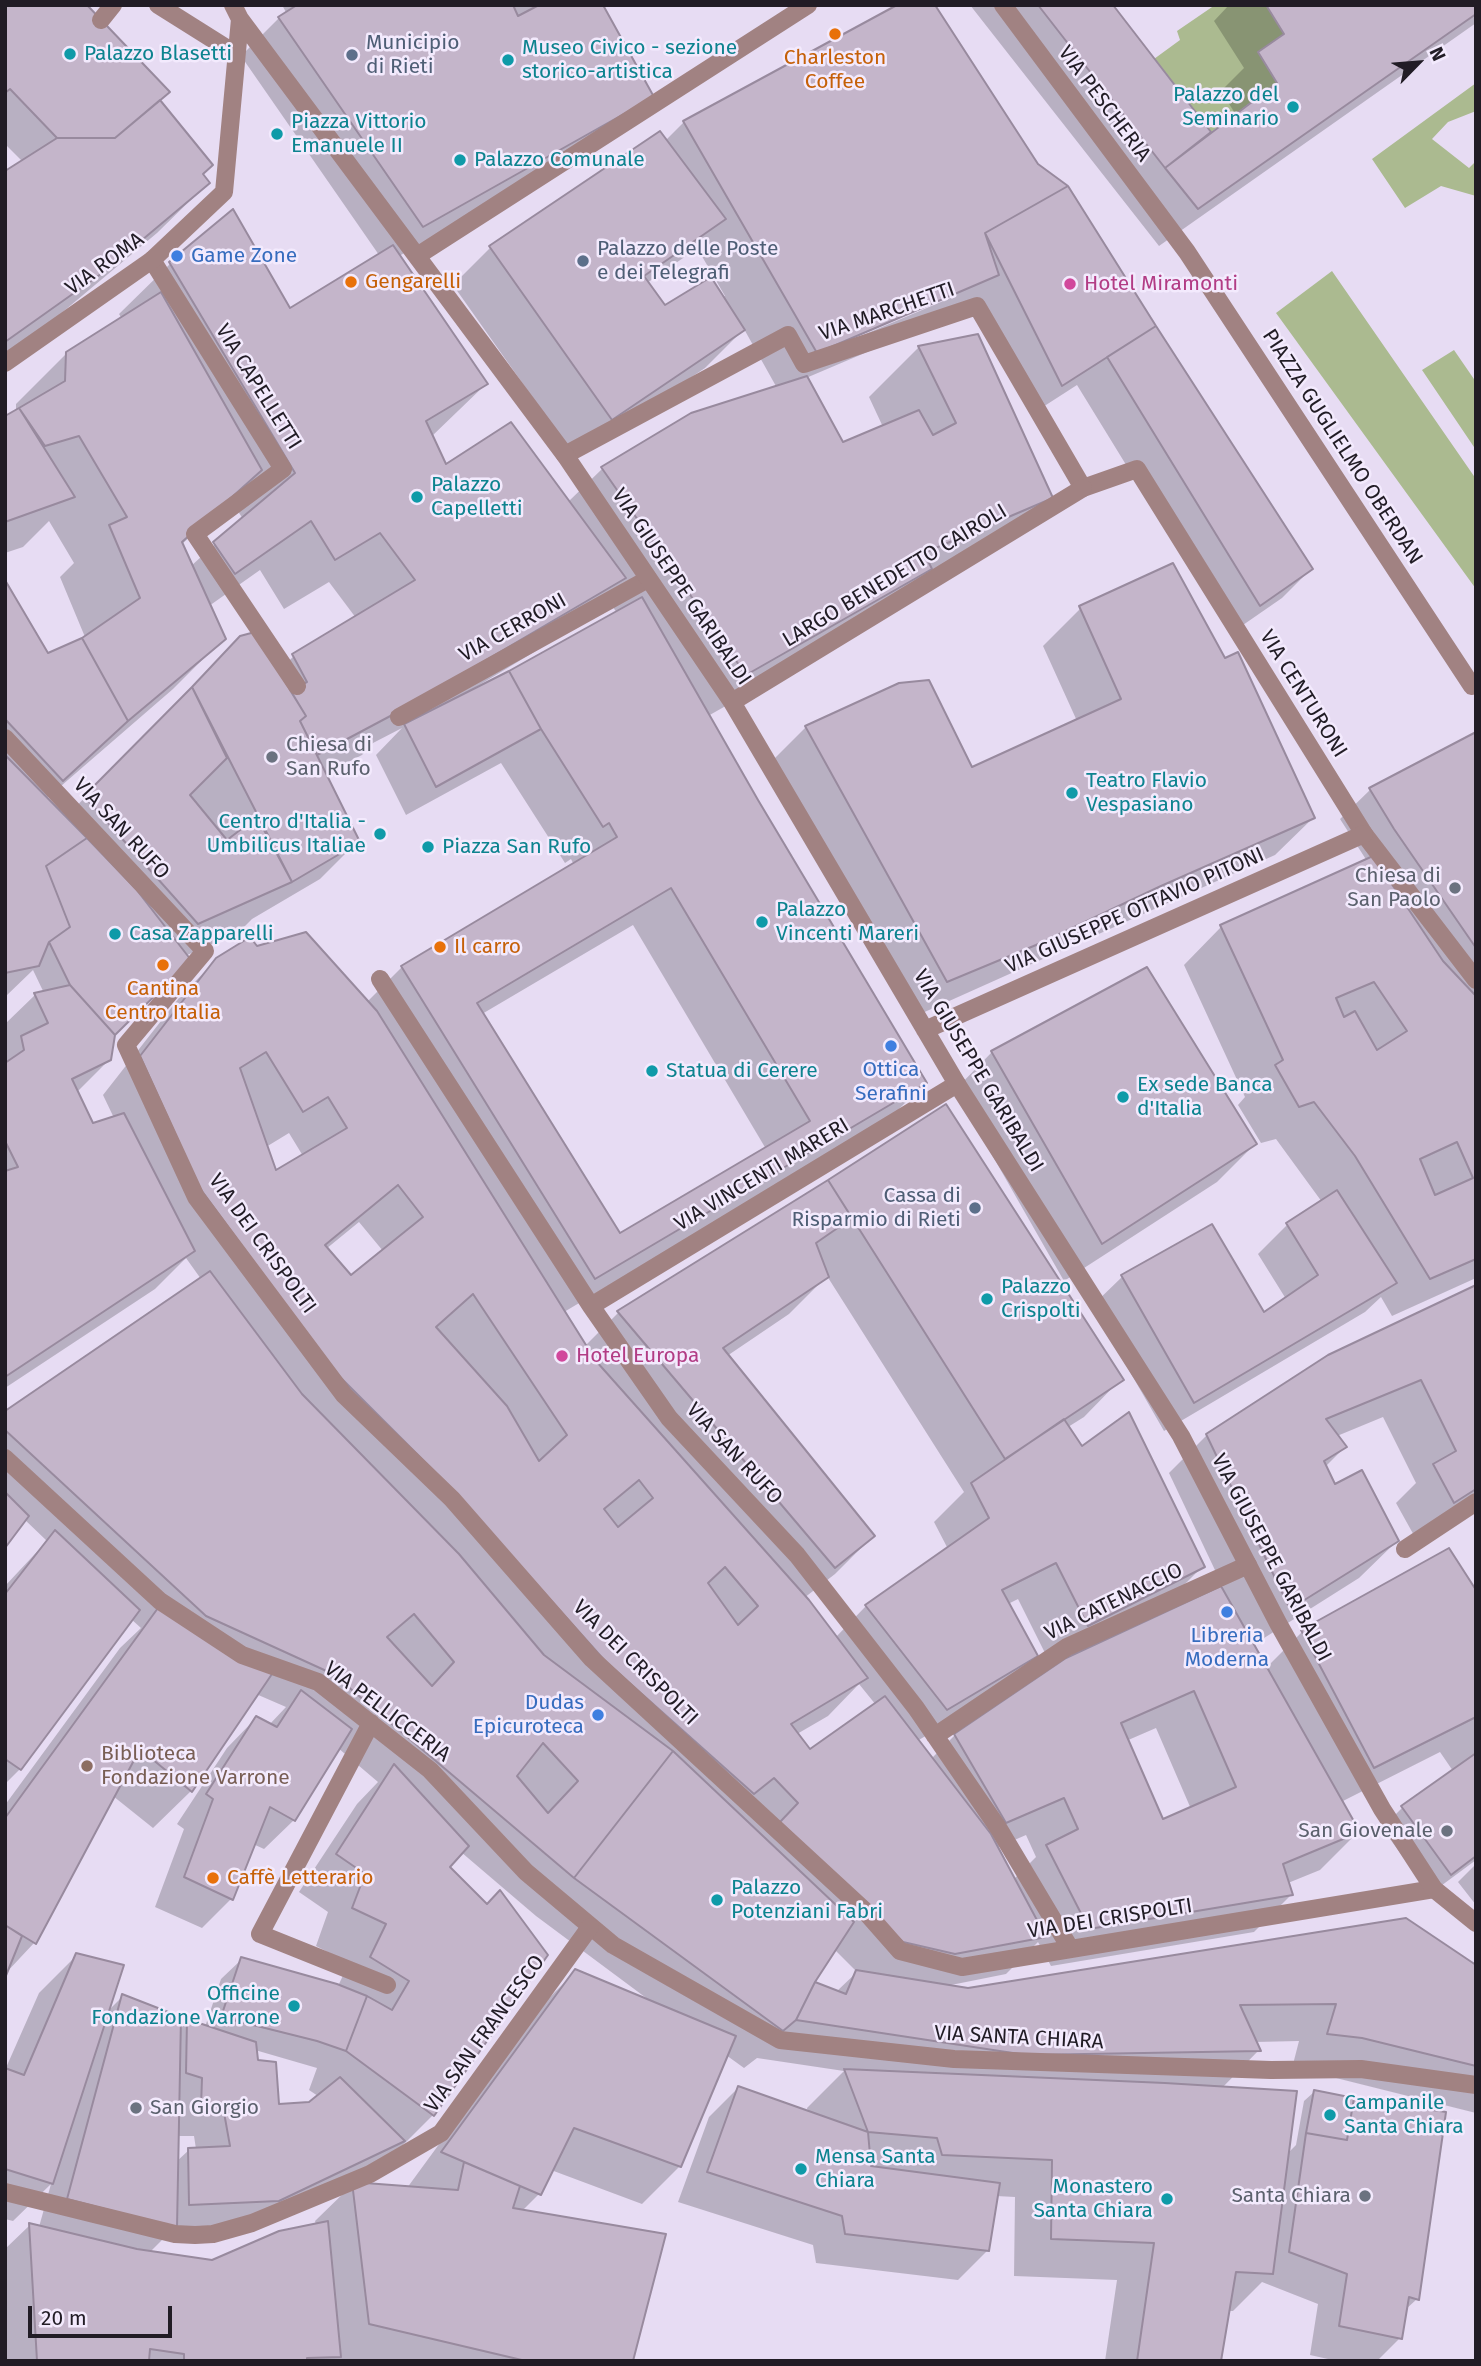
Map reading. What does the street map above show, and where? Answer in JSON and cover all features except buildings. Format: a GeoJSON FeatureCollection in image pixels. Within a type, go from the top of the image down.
{"type":"FeatureCollection","features":[{"type":"Feature","properties":{"kind":"street"},"geometry":{"type":"LineString","coordinates":[[101,20],[113,5]]}},
{"type":"Feature","properties":{"kind":"street"},"geometry":{"type":"LineString","coordinates":[[158,5],[236,54]]}},
{"type":"Feature","properties":{"kind":"street"},"geometry":{"type":"LineString","coordinates":[[417,256],[808,5]]}},
{"type":"Feature","properties":{"kind":"street","name":"VIA PESCHERIA"},"geometry":{"type":"LineString","coordinates":[[1003,5],[1170,230]]}},
{"type":"Feature","properties":{"kind":"street"},"geometry":{"type":"LineString","coordinates":[[236,12],[236,54]]}},
{"type":"Feature","properties":{"kind":"street","name":"VIA GIUSEPPE GARIBALDI"},"geometry":{"type":"LineString","coordinates":[[236,12],[565,455],[732,702],[957,1084],[1181,1436],[1278,1623],[1382,1809],[1434,1889],[1476,1923]]}},
{"type":"Feature","properties":{"kind":"street","name":"VIA ROMA"},"geometry":{"type":"LineString","coordinates":[[5,363],[152,260],[224,192],[236,54]]}},
{"type":"Feature","properties":{"kind":"street","name":"PIAZZA GUGLIELMO OBERDAN"},"geometry":{"type":"LineString","coordinates":[[1170,230],[1472,686],[1476,683]]}},
{"type":"Feature","properties":{"kind":"street","name":"VIA CAPELLETTI"},"geometry":{"type":"LineString","coordinates":[[152,260],[283,469],[195,534],[298,686]]}},
{"type":"Feature","properties":{"kind":"street","name":"VIA MARCHETTI"},"geometry":{"type":"LineString","coordinates":[[565,455],[788,335],[804,364],[977,306],[1083,488]]}},
{"type":"Feature","properties":{"kind":"street","name":"VIA CENTURONI"},"geometry":{"type":"LineString","coordinates":[[1083,488],[1137,469],[1364,834],[1476,980]]}},
{"type":"Feature","properties":{"kind":"street","name":"LARGO BENEDETTO CAIROLI"},"geometry":{"type":"LineString","coordinates":[[732,702],[1083,488]]}},
{"type":"Feature","properties":{"kind":"street","name":"VIA CERRONI"},"geometry":{"type":"LineString","coordinates":[[400,718],[648,579]]}},
{"type":"Feature","properties":{"kind":"street","name":"VIA SAN RUFO"},"geometry":{"type":"LineString","coordinates":[[5,738],[205,951]]}},
{"type":"Feature","properties":{"kind":"street","name":"VIA GIUSEPPE OTTAVIO PITONI"},"geometry":{"type":"LineString","coordinates":[[925,1030],[1364,834]]}},
{"type":"Feature","properties":{"kind":"street","name":"VIA DEI CRISPOLTI"},"geometry":{"type":"LineString","coordinates":[[205,951],[126,1045],[196,1198],[344,1395],[452,1499],[592,1659],[863,1909],[900,1951],[962,1967],[1434,1889]]}},
{"type":"Feature","properties":{"kind":"street","name":"VIA SAN RUFO"},"geometry":{"type":"LineString","coordinates":[[380,979],[591,1306],[669,1419],[797,1555],[935,1735],[999,1829],[1070,1948]]}},
{"type":"Feature","properties":{"kind":"street","name":"VIA VINCENTI MARERI"},"geometry":{"type":"LineString","coordinates":[[591,1306],[957,1084]]}},
{"type":"Feature","properties":{"kind":"street","name":"VIA PELLICCERIA"},"geometry":{"type":"LineString","coordinates":[[5,1458],[160,1601],[242,1655],[318,1682],[430,1770],[526,1871],[590,1927]]}},
{"type":"Feature","properties":{"kind":"street"},"geometry":{"type":"LineString","coordinates":[[1405,1549],[1476,1502]]}},
{"type":"Feature","properties":{"kind":"street","name":"VIA CATENACCIO"},"geometry":{"type":"LineString","coordinates":[[935,1735],[1066,1647],[1248,1565]]}},
{"type":"Feature","properties":{"kind":"street"},"geometry":{"type":"LineString","coordinates":[[371,1723],[260,1934],[387,1984]]}},
{"type":"Feature","properties":{"kind":"street","name":"VIA SANTA CHIARA"},"geometry":{"type":"LineString","coordinates":[[590,1927],[613,1945],[780,2040],[954,2059],[1271,2070],[1362,2069],[1476,2085]]}},
{"type":"Feature","properties":{"kind":"street","name":"VIA SAN FRANCESCO"},"geometry":{"type":"LineString","coordinates":[[5,2192],[175,2235],[194,2235],[214,2234],[252,2223],[370,2174],[441,2133],[590,1927]]}},
{"type":"Feature","properties":{"kind":"green space"},"geometry":{"type":"Polygon","coordinates":[[[1215,5],[1266,5],[1284,34],[1258,52],[1277,83],[1211,132],[1154,59],[1180,40],[1177,31],[1215,5]]]}},
{"type":"Feature","properties":{"kind":"green space"},"geometry":{"type":"Polygon","coordinates":[[[1476,83],[1476,111],[1448,122],[1432,139],[1469,168],[1476,161],[1476,196],[1441,186],[1405,208],[1372,159],[1476,83]]]}},
{"type":"Feature","properties":{"kind":"green space"},"geometry":{"type":"Polygon","coordinates":[[[1332,271],[1476,479],[1476,589],[1276,313],[1332,271]]]}},
{"type":"Feature","properties":{"kind":"green space"},"geometry":{"type":"Polygon","coordinates":[[[1454,350],[1476,382],[1476,450],[1422,370],[1454,350]]]}},
{"type":"Feature","properties":{"kind":"place","name":"Charleston Coffee"},"geometry":{"type":"Point","coordinates":[835,34]}},
{"type":"Feature","properties":{"kind":"place","name":"Palazzo Blasetti"},"geometry":{"type":"Point","coordinates":[70,54]}},
{"type":"Feature","properties":{"kind":"place","name":"Municipio di Rieti"},"geometry":{"type":"Point","coordinates":[352,55]}},
{"type":"Feature","properties":{"kind":"place","name":"Museo Civico - sezione storico-artistica"},"geometry":{"type":"Point","coordinates":[508,60]}},
{"type":"Feature","properties":{"kind":"place","name":"Palazzo del Seminario"},"geometry":{"type":"Point","coordinates":[1293,107]}},
{"type":"Feature","properties":{"kind":"place","name":"Piazza Vittorio Emanuele II"},"geometry":{"type":"Point","coordinates":[277,134]}},
{"type":"Feature","properties":{"kind":"place","name":"Palazzo Comunale"},"geometry":{"type":"Point","coordinates":[460,160]}},
{"type":"Feature","properties":{"kind":"place","name":"Game Zone"},"geometry":{"type":"Point","coordinates":[177,256]}},
{"type":"Feature","properties":{"kind":"place","name":"Palazzo delle Poste e dei Telegrafi"},"geometry":{"type":"Point","coordinates":[583,261]}},
{"type":"Feature","properties":{"kind":"place","name":"Gengarelli"},"geometry":{"type":"Point","coordinates":[351,282]}},
{"type":"Feature","properties":{"kind":"place","name":"Hotel Miramonti"},"geometry":{"type":"Point","coordinates":[1070,284]}},
{"type":"Feature","properties":{"kind":"place","name":"Palazzo Capelletti"},"geometry":{"type":"Point","coordinates":[417,497]}},
{"type":"Feature","properties":{"kind":"place","name":"Chiesa di San Rufo"},"geometry":{"type":"Point","coordinates":[272,757]}},
{"type":"Feature","properties":{"kind":"place","name":"Teatro Flavio Vespasiano"},"geometry":{"type":"Point","coordinates":[1072,793]}},
{"type":"Feature","properties":{"kind":"place","name":"Centro d'Italia - Umbilicus Italiae"},"geometry":{"type":"Point","coordinates":[380,834]}},
{"type":"Feature","properties":{"kind":"place","name":"Piazza San Rufo"},"geometry":{"type":"Point","coordinates":[428,847]}},
{"type":"Feature","properties":{"kind":"place","name":"Chiesa di San Paolo"},"geometry":{"type":"Point","coordinates":[1455,888]}},
{"type":"Feature","properties":{"kind":"place","name":"Palazzo Vincenti Mareri"},"geometry":{"type":"Point","coordinates":[762,922]}},
{"type":"Feature","properties":{"kind":"place","name":"Casa Zapparelli"},"geometry":{"type":"Point","coordinates":[115,934]}},
{"type":"Feature","properties":{"kind":"place","name":"Il carro"},"geometry":{"type":"Point","coordinates":[440,947]}},
{"type":"Feature","properties":{"kind":"place","name":"Cantina Centro Italia"},"geometry":{"type":"Point","coordinates":[163,965]}},
{"type":"Feature","properties":{"kind":"place","name":"Ottica Serafini"},"geometry":{"type":"Point","coordinates":[891,1046]}},
{"type":"Feature","properties":{"kind":"place","name":"Statua di Cerere"},"geometry":{"type":"Point","coordinates":[652,1071]}},
{"type":"Feature","properties":{"kind":"place","name":"Ex sede Banca d'Italia"},"geometry":{"type":"Point","coordinates":[1123,1097]}},
{"type":"Feature","properties":{"kind":"place","name":"Cassa di Risparmio di Rieti"},"geometry":{"type":"Point","coordinates":[975,1208]}},
{"type":"Feature","properties":{"kind":"place","name":"Palazzo Crispolti"},"geometry":{"type":"Point","coordinates":[987,1299]}},
{"type":"Feature","properties":{"kind":"place","name":"Hotel Europa"},"geometry":{"type":"Point","coordinates":[562,1356]}},
{"type":"Feature","properties":{"kind":"place","name":"Libreria Moderna"},"geometry":{"type":"Point","coordinates":[1227,1612]}},
{"type":"Feature","properties":{"kind":"place","name":"Dudas Epicuroteca"},"geometry":{"type":"Point","coordinates":[598,1715]}},
{"type":"Feature","properties":{"kind":"place","name":"Biblioteca Fondazione Varrone"},"geometry":{"type":"Point","coordinates":[87,1766]}},
{"type":"Feature","properties":{"kind":"place","name":"San Giovenale"},"geometry":{"type":"Point","coordinates":[1447,1831]}},
{"type":"Feature","properties":{"kind":"place","name":"Caffè Letterario"},"geometry":{"type":"Point","coordinates":[213,1878]}},
{"type":"Feature","properties":{"kind":"place","name":"Palazzo Potenziani Fabri"},"geometry":{"type":"Point","coordinates":[717,1900]}},
{"type":"Feature","properties":{"kind":"place","name":"Officine Fondazione Varrone"},"geometry":{"type":"Point","coordinates":[294,2006]}},
{"type":"Feature","properties":{"kind":"place","name":"San Giorgio"},"geometry":{"type":"Point","coordinates":[136,2108]}},
{"type":"Feature","properties":{"kind":"place","name":"Campanile Santa Chiara"},"geometry":{"type":"Point","coordinates":[1330,2115]}},
{"type":"Feature","properties":{"kind":"place","name":"Mensa Santa Chiara"},"geometry":{"type":"Point","coordinates":[801,2169]}},
{"type":"Feature","properties":{"kind":"place","name":"Santa Chiara"},"geometry":{"type":"Point","coordinates":[1365,2196]}},
{"type":"Feature","properties":{"kind":"place","name":"Monastero Santa Chiara"},"geometry":{"type":"Point","coordinates":[1167,2199]}}]}
